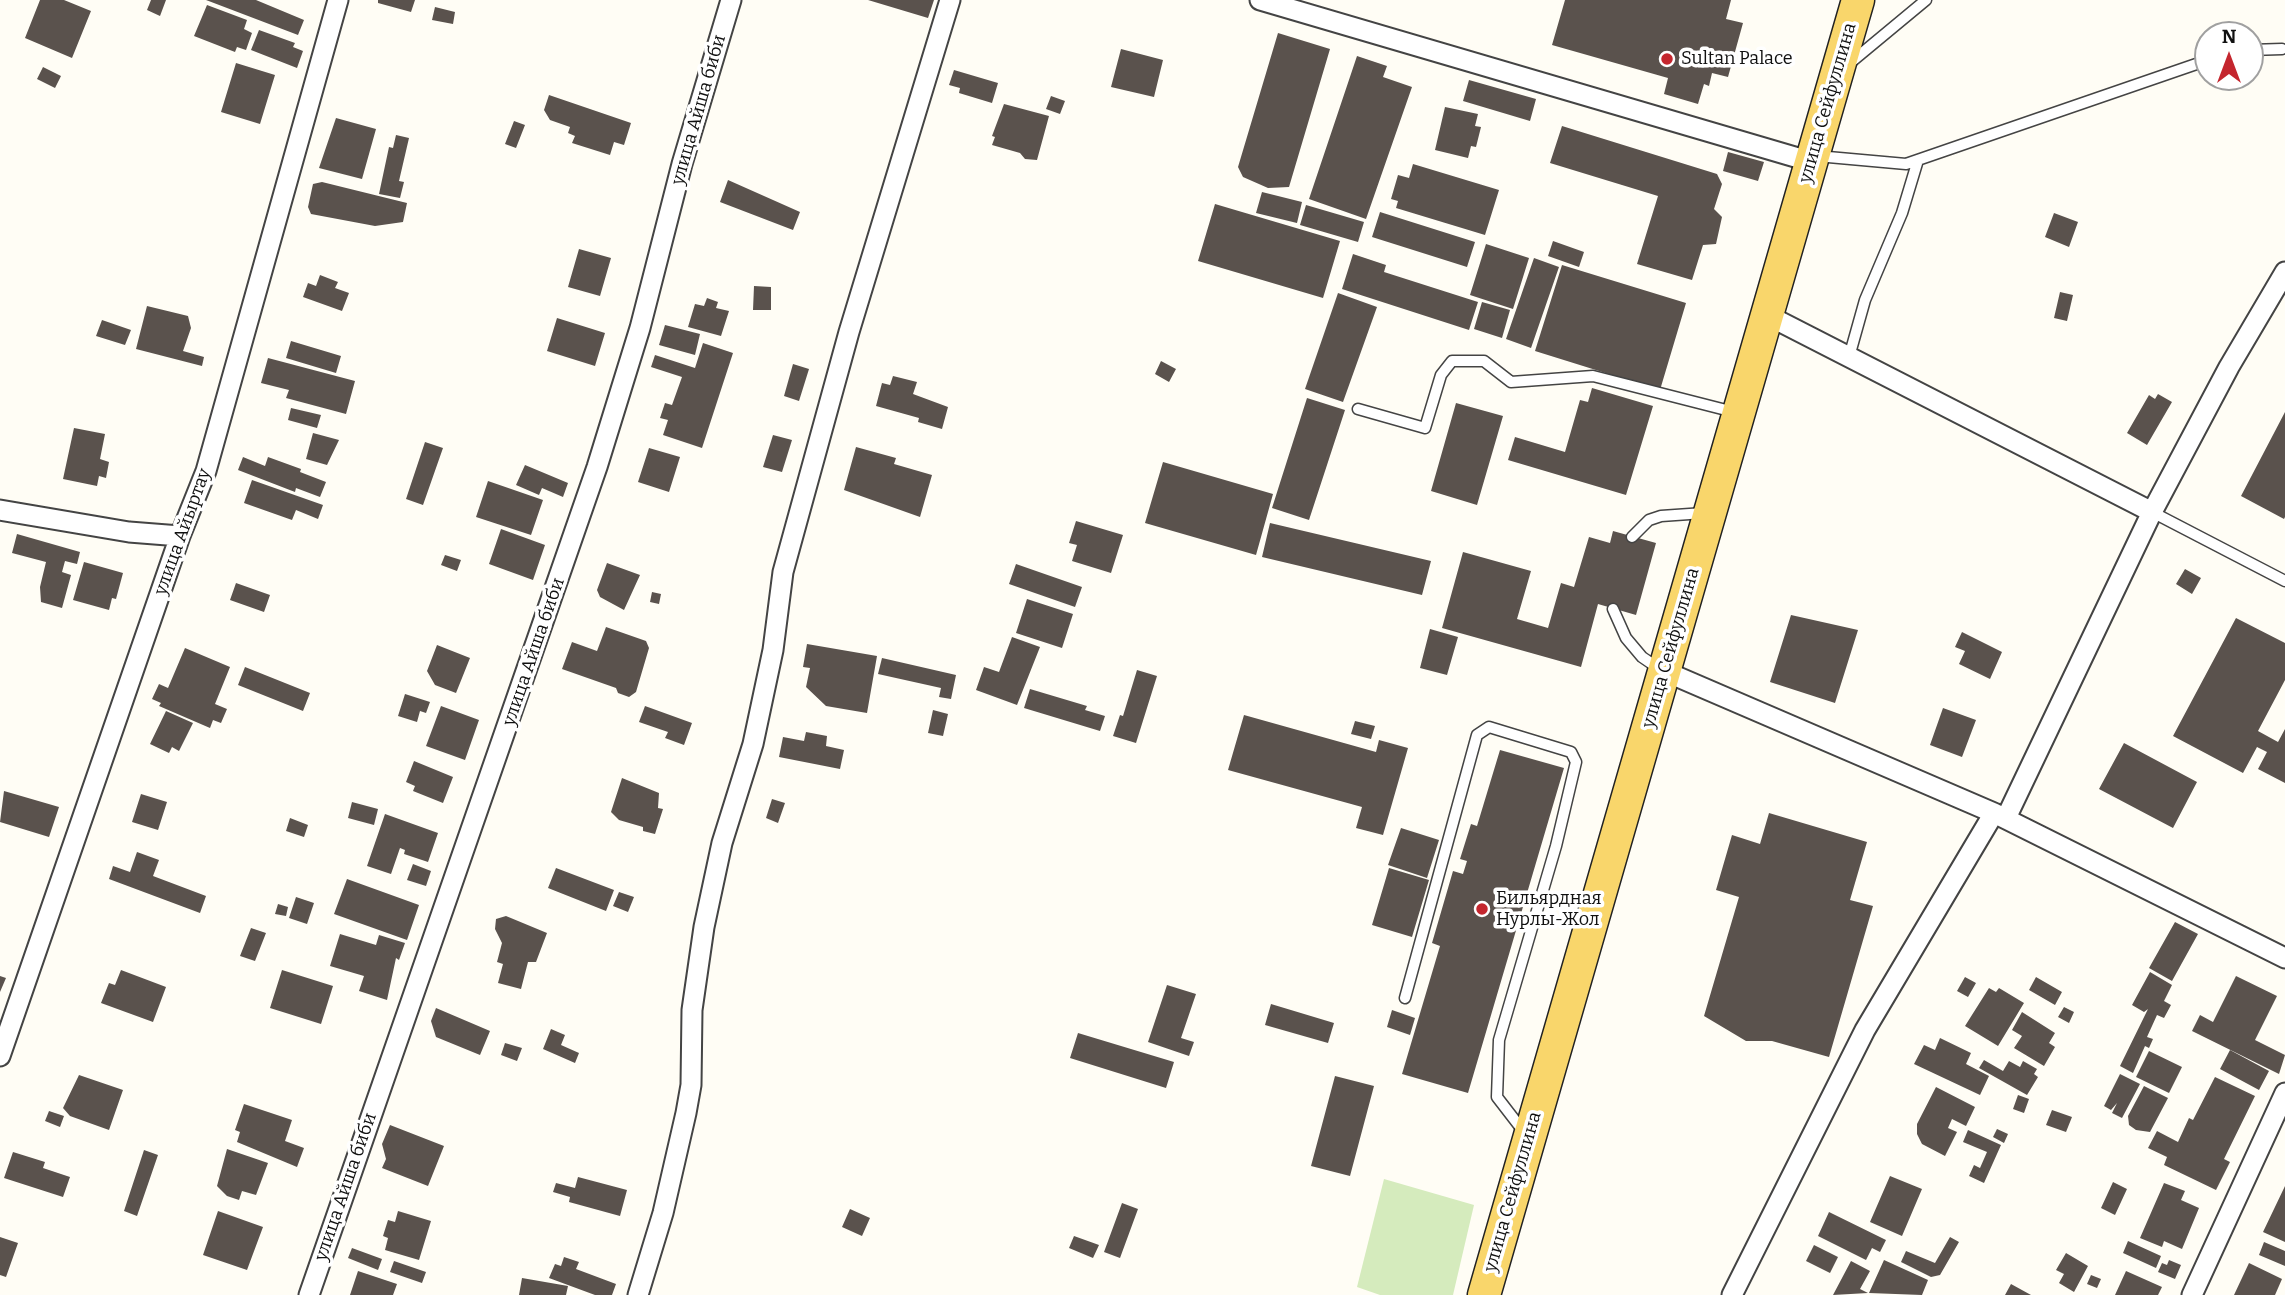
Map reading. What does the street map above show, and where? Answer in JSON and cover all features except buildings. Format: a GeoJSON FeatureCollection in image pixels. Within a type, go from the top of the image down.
{"type":"FeatureCollection","features":[{"type":"Feature","properties":{"kind":"main road","name":"улица Сейфуллина"},"geometry":{"type":"LineString","coordinates":[[1484,1295],[1858,0]]}},
{"type":"Feature","properties":{"kind":"street","name":"улица Айыртау"},"geometry":{"type":"LineString","coordinates":[[0,1055],[180,536],[206,471],[338,0]]}},
{"type":"Feature","properties":{"kind":"street","name":"улица Айша биби"},"geometry":{"type":"LineString","coordinates":[[309,1295],[597,467],[640,328],[682,164],[731,0]]}},
{"type":"Feature","properties":{"kind":"street"},"geometry":{"type":"LineString","coordinates":[[638,1295],[663,1213],[686,1113],[691,1085],[692,1010],[704,927],[722,843],[753,744],[773,650],[783,572],[849,332],[950,0]]}},
{"type":"Feature","properties":{"kind":"street"},"geometry":{"type":"LineString","coordinates":[[1260,0],[1812,159]]}},
{"type":"Feature","properties":{"kind":"street"},"geometry":{"type":"LineString","coordinates":[[1732,1295],[1865,1030],[2000,816],[2152,512],[2229,367],[2285,272]]}},
{"type":"Feature","properties":{"kind":"street"},"geometry":{"type":"LineString","coordinates":[[1767,316],[2152,512]]}},
{"type":"Feature","properties":{"kind":"street"},"geometry":{"type":"LineString","coordinates":[[0,510],[129,532],[180,536]]}},
{"type":"Feature","properties":{"kind":"street"},"geometry":{"type":"LineString","coordinates":[[1664,671],[2000,816],[2285,958]]}},
{"type":"Feature","properties":{"kind":"street"},"geometry":{"type":"LineString","coordinates":[[2192,1295],[2285,1093]]}},
{"type":"Feature","properties":{"kind":"lane"},"geometry":{"type":"LineString","coordinates":[[1836,75],[1926,0]]}},
{"type":"Feature","properties":{"kind":"lane"},"geometry":{"type":"LineString","coordinates":[[2264,50],[2283,49]]}},
{"type":"Feature","properties":{"kind":"lane"},"geometry":{"type":"LineString","coordinates":[[1812,159],[1906,164],[2194,65]]}},
{"type":"Feature","properties":{"kind":"lane"},"geometry":{"type":"LineString","coordinates":[[1849,358],[1865,300],[1902,213],[1918,160]]}},
{"type":"Feature","properties":{"kind":"lane"},"geometry":{"type":"LineString","coordinates":[[1358,409],[1425,428],[1441,375],[1452,361],[1484,361],[1511,382],[1593,376],[1740,414]]}},
{"type":"Feature","properties":{"kind":"lane"},"geometry":{"type":"LineString","coordinates":[[1632,537],[1649,520],[1661,516],[1711,512]]}},
{"type":"Feature","properties":{"kind":"lane"},"geometry":{"type":"LineString","coordinates":[[2152,512],[2285,581]]}},
{"type":"Feature","properties":{"kind":"lane"},"geometry":{"type":"LineString","coordinates":[[1614,609],[1626,638],[1642,657],[1664,671]]}},
{"type":"Feature","properties":{"kind":"lane"},"geometry":{"type":"LineString","coordinates":[[1405,998],[1477,735],[1489,727],[1571,752],[1576,762],[1556,846],[1499,1040],[1497,1097],[1529,1138]]}},
{"type":"Feature","properties":{"kind":"green space"},"geometry":{"type":"Polygon","coordinates":[[[1384,1179],[1474,1205],[1453,1295],[1380,1295],[1357,1287],[1384,1179]]]}},
{"type":"Feature","properties":{"kind":"place","name":"Sultan Palace"},"geometry":{"type":"Point","coordinates":[1667,59]}},
{"type":"Feature","properties":{"kind":"place","name":"Бильярдная Нурлы-Жол"},"geometry":{"type":"Point","coordinates":[1482,909]}}]}
